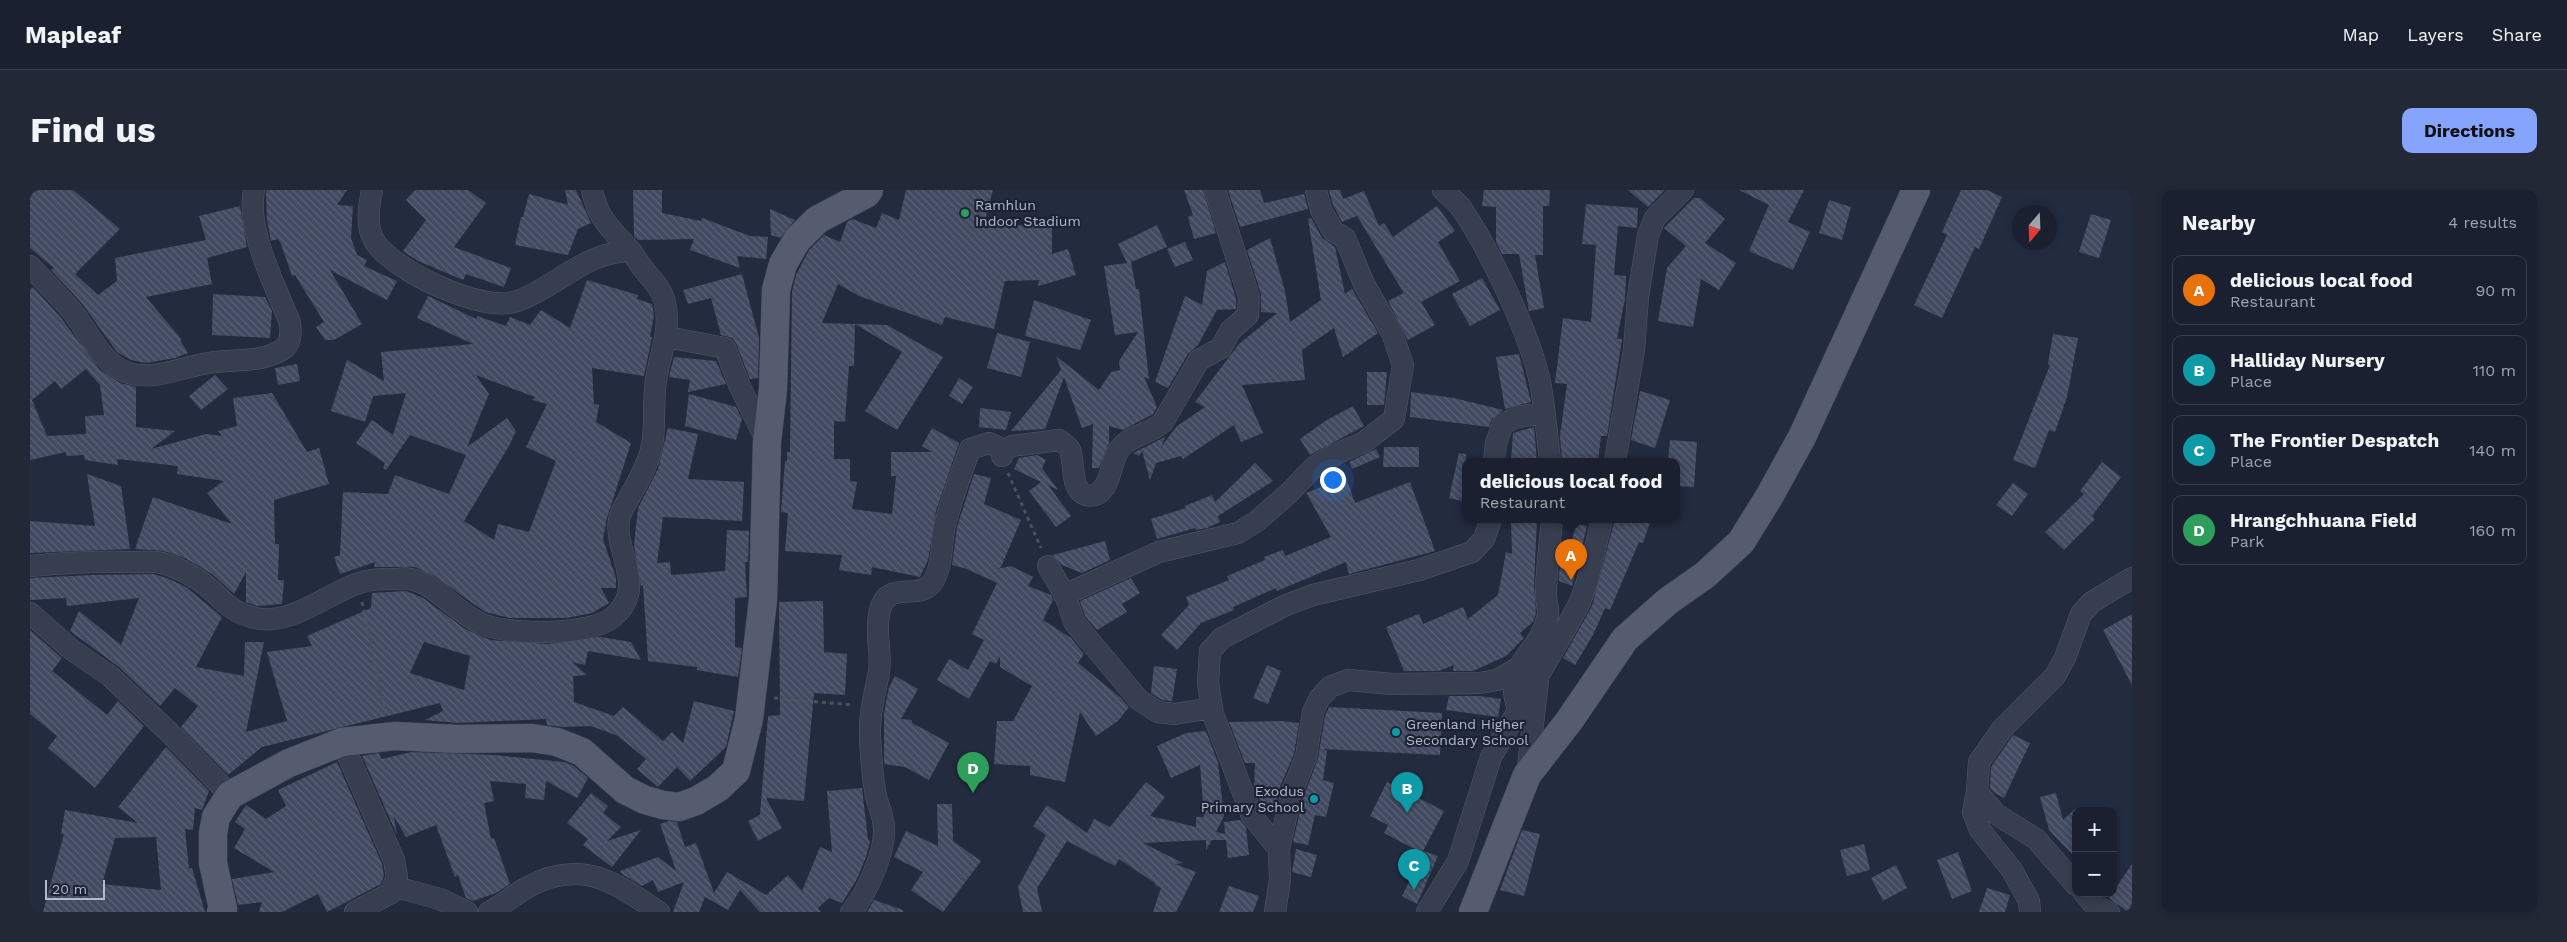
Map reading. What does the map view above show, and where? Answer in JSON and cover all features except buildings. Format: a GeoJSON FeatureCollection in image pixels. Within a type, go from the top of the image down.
{"type":"FeatureCollection","features":[{"type":"Feature","properties":{"kind":"main road"},"geometry":{"type":"LineString","coordinates":[[222,912],[223,909],[213,863],[213,833],[216,817],[230,795],[289,763],[342,742],[390,736],[457,739],[532,738],[558,742],[582,752],[625,790],[654,803],[679,807],[696,801],[718,788],[736,771],[745,743],[763,600],[767,442],[773,389],[776,290],[783,264],[797,240],[817,220],[866,194],[868,190]]}},
{"type":"Feature","properties":{"kind":"main road"},"geometry":{"type":"LineString","coordinates":[[1473,912],[1527,775],[1569,721],[1625,640],[1668,601],[1705,575],[1741,542],[1769,498],[1802,437],[1916,190]]}},
{"type":"Feature","properties":{"kind":"street"},"geometry":{"type":"LineString","coordinates":[[30,266],[71,310],[111,364],[126,373],[141,375],[170,373],[208,363],[265,356],[283,349],[289,342],[292,332],[256,230],[252,214],[254,190]]}},
{"type":"Feature","properties":{"kind":"street"},"geometry":{"type":"LineString","coordinates":[[372,190],[368,222],[374,242],[395,261],[425,279],[456,294],[479,301],[500,304],[517,302],[562,275],[594,259],[619,251],[631,251]]}},
{"type":"Feature","properties":{"kind":"street"},"geometry":{"type":"LineString","coordinates":[[30,566],[109,562],[161,563],[180,569],[200,580],[234,612],[276,621],[358,583],[378,579],[411,579],[450,600],[462,612],[479,623],[497,630],[518,632],[582,629],[600,625],[612,617],[627,602],[629,569],[621,549],[619,531],[621,513],[651,450],[659,357],[667,337],[666,305],[659,286],[631,251],[608,228],[596,209],[592,190]]}},
{"type":"Feature","properties":{"kind":"street"},"geometry":{"type":"LineString","coordinates":[[850,912],[861,901],[883,844],[884,830],[874,780],[870,737],[871,707],[879,672],[879,615],[882,605],[887,597],[895,592],[911,591],[931,584],[936,574],[944,527],[954,492],[970,448],[989,443],[1003,453],[1012,446],[1059,440],[1070,450],[1076,488],[1081,494],[1091,496],[1099,494],[1104,487],[1117,453],[1123,445],[1157,428],[1163,422],[1199,360],[1221,348],[1230,331],[1248,315],[1249,296],[1215,190]]}},
{"type":"Feature","properties":{"kind":"street"},"geometry":{"type":"LineString","coordinates":[[1064,596],[1159,552],[1224,538],[1247,529],[1289,493],[1314,467],[1336,454],[1364,442],[1394,419],[1403,365],[1401,357],[1392,333],[1364,284],[1345,238],[1333,231],[1321,210],[1316,190]]}},
{"type":"Feature","properties":{"kind":"street"},"geometry":{"type":"LineString","coordinates":[[1443,190],[1461,207],[1507,293],[1532,356],[1540,382],[1550,458]]}},
{"type":"Feature","properties":{"kind":"street"},"geometry":{"type":"LineString","coordinates":[[1616,458],[1634,350],[1638,296],[1648,235],[1655,218],[1683,190]]}},
{"type":"Feature","properties":{"kind":"street"},"geometry":{"type":"LineString","coordinates":[[667,337],[725,348],[740,387],[767,442]]}},
{"type":"Feature","properties":{"kind":"street"},"geometry":{"type":"LineString","coordinates":[[1494,458],[1498,437],[1503,424],[1517,417],[1544,413]]}},
{"type":"Feature","properties":{"kind":"street"},"geometry":{"type":"LineString","coordinates":[[1279,850],[1252,816],[1212,708],[1208,663],[1210,651],[1222,638],[1263,616],[1314,595],[1419,570],[1467,554],[1484,539],[1490,523]]}},
{"type":"Feature","properties":{"kind":"street"},"geometry":{"type":"LineString","coordinates":[[1275,912],[1280,880],[1279,850],[1291,794],[1306,757],[1313,712],[1319,699],[1330,687],[1348,680],[1392,684],[1480,683],[1497,680],[1516,669],[1535,646],[1548,614],[1546,598],[1552,523]]}},
{"type":"Feature","properties":{"kind":"street"},"geometry":{"type":"LineString","coordinates":[[1427,912],[1458,861],[1491,757],[1580,602],[1587,582],[1601,523]]}},
{"type":"Feature","properties":{"kind":"street"},"geometry":{"type":"LineString","coordinates":[[1048,566],[1064,596],[1074,622],[1116,674],[1148,708],[1158,712],[1174,714],[1212,708]]}},
{"type":"Feature","properties":{"kind":"street"},"geometry":{"type":"LineString","coordinates":[[2030,912],[2029,901],[2012,870],[1980,830],[1973,812],[1979,762],[2002,730],[2055,676],[2086,608],[2132,578]]}},
{"type":"Feature","properties":{"kind":"street"},"geometry":{"type":"LineString","coordinates":[[30,613],[72,650],[110,676],[176,739],[230,795]]}},
{"type":"Feature","properties":{"kind":"street"},"geometry":{"type":"LineString","coordinates":[[1516,669],[1512,692],[1518,709]]}},
{"type":"Feature","properties":{"kind":"street"},"geometry":{"type":"LineString","coordinates":[[1527,775],[1539,676]]}},
{"type":"Feature","properties":{"kind":"street"},"geometry":{"type":"LineString","coordinates":[[342,742],[394,860],[397,877],[396,887],[391,893],[355,912]]}},
{"type":"Feature","properties":{"kind":"street"},"geometry":{"type":"LineString","coordinates":[[1976,792],[1996,814],[2036,839],[2072,880]]}},
{"type":"Feature","properties":{"kind":"street"},"geometry":{"type":"LineString","coordinates":[[489,912],[546,878],[560,874],[577,873],[595,876],[627,890],[659,912]]}},
{"type":"Feature","properties":{"kind":"street"},"geometry":{"type":"LineString","coordinates":[[396,887],[432,896],[467,912]]}},
{"type":"Feature","properties":{"kind":"street"},"geometry":{"type":"LineString","coordinates":[[2087,897],[2095,906],[2109,912]]}},
{"type":"Feature","properties":{"kind":"path"},"geometry":{"type":"LineString","coordinates":[[1003,453],[1048,566]]}},
{"type":"Feature","properties":{"kind":"path"},"geometry":{"type":"LineString","coordinates":[[358,583],[390,736]]}},
{"type":"Feature","properties":{"kind":"path"},"geometry":{"type":"LineString","coordinates":[[752,696],[871,707]]}},
{"type":"Feature","properties":{"kind":"place","name":"Ramhlun Indoor Stadium"},"geometry":{"type":"Point","coordinates":[965,213]}},
{"type":"Feature","properties":{"kind":"place","name":"delicious local food"},"geometry":{"type":"Point","coordinates":[1571,580]}},
{"type":"Feature","properties":{"kind":"place","name":"Greenland Higher Secondary School"},"geometry":{"type":"Point","coordinates":[1396,732]}},
{"type":"Feature","properties":{"kind":"place","name":"Hrangchhuana Field"},"geometry":{"type":"Point","coordinates":[973,793]}},
{"type":"Feature","properties":{"kind":"place","name":"Exodus Primary School"},"geometry":{"type":"Point","coordinates":[1314,799]}},
{"type":"Feature","properties":{"kind":"place","name":"Halliday Nursery"},"geometry":{"type":"Point","coordinates":[1407,813]}},
{"type":"Feature","properties":{"kind":"place","name":"The Frontier Despatch"},"geometry":{"type":"Point","coordinates":[1414,890]}}]}
